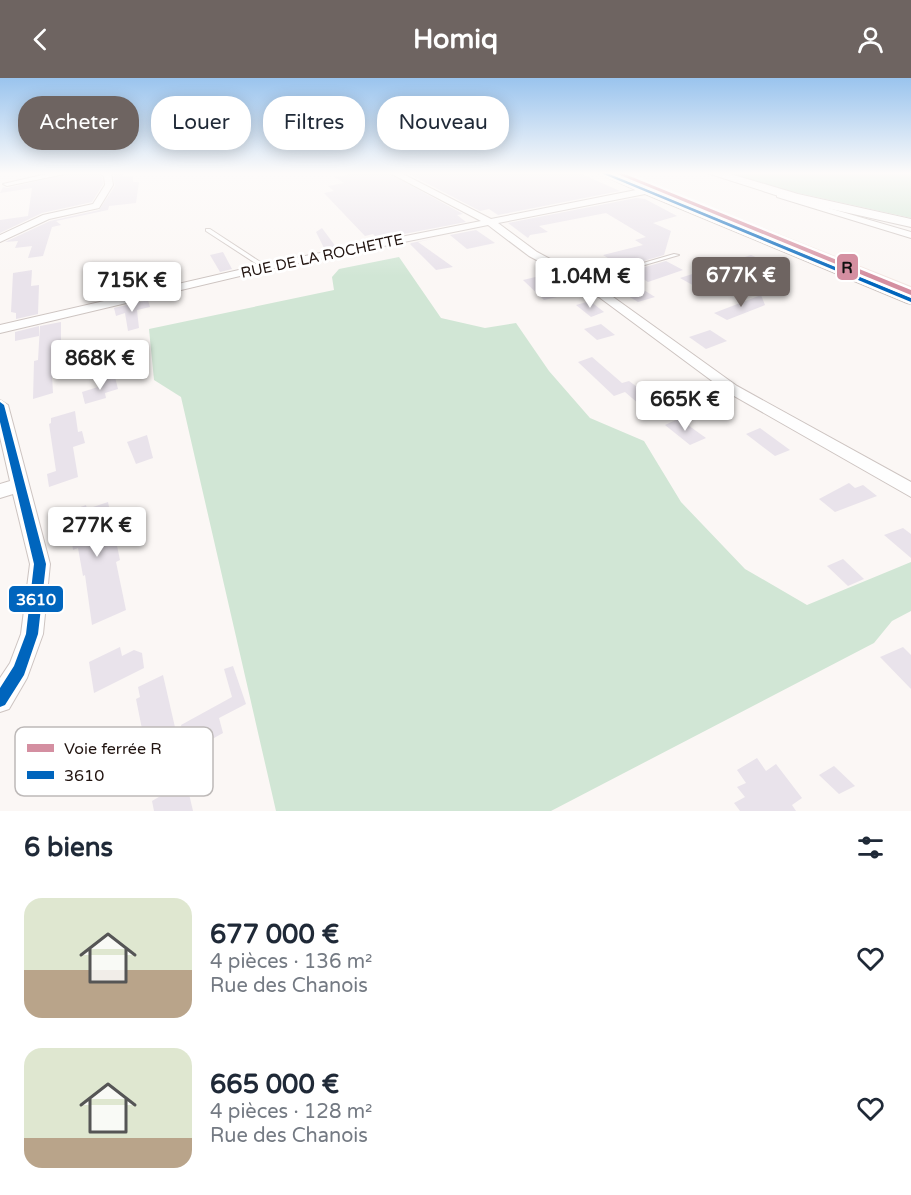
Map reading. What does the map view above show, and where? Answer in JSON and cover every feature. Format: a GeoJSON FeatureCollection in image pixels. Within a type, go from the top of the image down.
{"type":"FeatureCollection","features":[{"type":"Feature","properties":{"kind":"main road"},"geometry":{"type":"LineString","coordinates":[[845,207],[909,222]]}},
{"type":"Feature","properties":{"kind":"street"},"geometry":{"type":"LineString","coordinates":[[0,239],[46,218],[91,207]]}},
{"type":"Feature","properties":{"kind":"street"},"geometry":{"type":"LineString","coordinates":[[462,207],[489,221],[533,254],[584,281],[732,389],[911,490]]}},
{"type":"Feature","properties":{"kind":"street","name":"RUE DE LA ROCHETTE"},"geometry":{"type":"LineString","coordinates":[[0,329],[265,267],[561,207]]}},
{"type":"Feature","properties":{"kind":"street"},"geometry":{"type":"LineString","coordinates":[[685,207],[911,300]]}},
{"type":"Feature","properties":{"kind":"street"},"geometry":{"type":"LineString","coordinates":[[817,207],[911,235]]}},
{"type":"Feature","properties":{"kind":"street"},"geometry":{"type":"LineString","coordinates":[[893,230],[909,222]]}},
{"type":"Feature","properties":{"kind":"street"},"geometry":{"type":"LineString","coordinates":[[0,405],[40,564],[32,634],[19,670],[0,700]]}},
{"type":"Feature","properties":{"kind":"street"},"geometry":{"type":"LineString","coordinates":[[0,491],[20,485]]}},
{"type":"Feature","properties":{"kind":"lane"},"geometry":{"type":"LineString","coordinates":[[208,230],[265,267]]}},
{"type":"Feature","properties":{"kind":"lane"},"geometry":{"type":"LineString","coordinates":[[584,281],[676,255]]}},
{"type":"Feature","properties":{"kind":"shaded area"},"geometry":{"type":"Polygon","coordinates":[[[691,207],[712,207],[911,286],[911,296],[691,207]]]}},
{"type":"Feature","properties":{"kind":"green space"},"geometry":{"type":"Polygon","coordinates":[[[862,207],[911,207],[911,218],[862,207]]]}},
{"type":"Feature","properties":{"kind":"green space"},"geometry":{"type":"Polygon","coordinates":[[[399,257],[441,318],[485,328],[516,323],[549,371],[590,418],[644,441],[681,502],[745,569],[807,605],[911,562],[911,611],[892,621],[874,643],[551,811],[276,811],[181,397],[154,380],[149,329],[334,290],[332,277],[339,269],[399,257]]]}},
{"type":"Feature","properties":{"kind":"building"},"geometry":{"type":"Polygon","coordinates":[[[29,207],[68,207],[42,213],[0,233],[0,220],[28,216],[29,207]]]}},
{"type":"Feature","properties":{"kind":"building"},"geometry":{"type":"Polygon","coordinates":[[[101,207],[109,207],[108,210],[56,221],[61,225],[52,227],[43,256],[28,258],[32,246],[15,248],[18,241],[5,242],[50,221],[99,210],[101,207]]]}},
{"type":"Feature","properties":{"kind":"building"},"geometry":{"type":"Polygon","coordinates":[[[338,207],[451,207],[463,214],[457,215],[466,222],[378,239],[373,234],[365,236],[338,207]]]}},
{"type":"Feature","properties":{"kind":"building"},"geometry":{"type":"Polygon","coordinates":[[[473,207],[538,207],[498,215],[489,209],[480,211],[473,207]]]}},
{"type":"Feature","properties":{"kind":"building"},"geometry":{"type":"Polygon","coordinates":[[[589,207],[660,207],[677,216],[653,223],[671,231],[664,255],[623,267],[603,255],[643,245],[635,240],[646,237],[606,213],[539,226],[548,232],[530,235],[528,238],[508,223],[589,207]]]}},
{"type":"Feature","properties":{"kind":"building"},"geometry":{"type":"Polygon","coordinates":[[[322,228],[336,247],[325,250],[316,232],[322,228]]]}},
{"type":"Feature","properties":{"kind":"building"},"geometry":{"type":"Polygon","coordinates":[[[476,230],[495,243],[467,249],[450,235],[476,230]]]}},
{"type":"Feature","properties":{"kind":"building"},"geometry":{"type":"Polygon","coordinates":[[[436,238],[418,242],[453,267],[436,270],[410,244],[411,243],[436,238]]]}},
{"type":"Feature","properties":{"kind":"building"},"geometry":{"type":"Polygon","coordinates":[[[223,252],[232,269],[220,272],[210,255],[223,252]]]}},
{"type":"Feature","properties":{"kind":"building"},"geometry":{"type":"Polygon","coordinates":[[[751,255],[789,272],[759,282],[749,277],[705,292],[680,278],[751,255]]]}},
{"type":"Feature","properties":{"kind":"building"},"geometry":{"type":"Polygon","coordinates":[[[666,261],[683,270],[648,282],[631,271],[666,261]]]}},
{"type":"Feature","properties":{"kind":"building"},"geometry":{"type":"Polygon","coordinates":[[[168,265],[175,282],[155,287],[149,270],[168,265]]]}},
{"type":"Feature","properties":{"kind":"building"},"geometry":{"type":"Polygon","coordinates":[[[32,270],[31,286],[39,285],[38,314],[16,319],[16,313],[11,312],[13,273],[32,270]]]}},
{"type":"Feature","properties":{"kind":"building"},"geometry":{"type":"Polygon","coordinates":[[[548,274],[570,294],[544,300],[523,280],[548,274]]]}},
{"type":"Feature","properties":{"kind":"building"},"geometry":{"type":"Polygon","coordinates":[[[626,279],[655,297],[638,302],[610,285],[626,279]]]}},
{"type":"Feature","properties":{"kind":"building"},"geometry":{"type":"Polygon","coordinates":[[[761,295],[765,305],[727,320],[714,313],[761,295]]]}},
{"type":"Feature","properties":{"kind":"building"},"geometry":{"type":"Polygon","coordinates":[[[148,300],[150,307],[137,310],[139,328],[128,331],[125,313],[116,316],[114,308],[148,300]]]}},
{"type":"Feature","properties":{"kind":"building"},"geometry":{"type":"Polygon","coordinates":[[[590,301],[604,312],[591,317],[576,305],[590,301]]]}},
{"type":"Feature","properties":{"kind":"building"},"geometry":{"type":"Polygon","coordinates":[[[61,322],[61,369],[52,376],[53,393],[33,399],[34,361],[38,360],[40,326],[61,322]]]}},
{"type":"Feature","properties":{"kind":"building"},"geometry":{"type":"Polygon","coordinates":[[[601,324],[615,335],[597,340],[584,329],[601,324]]]}},
{"type":"Feature","properties":{"kind":"building"},"geometry":{"type":"Polygon","coordinates":[[[39,326],[39,336],[15,341],[15,332],[39,326]]]}},
{"type":"Feature","properties":{"kind":"building"},"geometry":{"type":"Polygon","coordinates":[[[710,330],[727,341],[706,349],[689,337],[710,330]]]}},
{"type":"Feature","properties":{"kind":"building"},"geometry":{"type":"Polygon","coordinates":[[[592,357],[622,383],[629,381],[652,398],[639,404],[625,392],[614,396],[578,362],[592,357]]]}},
{"type":"Feature","properties":{"kind":"building"},"geometry":{"type":"Polygon","coordinates":[[[115,377],[118,389],[105,393],[106,398],[85,404],[82,392],[98,387],[103,379],[115,377]]]}},
{"type":"Feature","properties":{"kind":"building"},"geometry":{"type":"Polygon","coordinates":[[[75,411],[78,432],[82,431],[85,443],[73,447],[78,477],[49,487],[47,474],[56,471],[49,424],[51,418],[75,411]]]}},
{"type":"Feature","properties":{"kind":"building"},"geometry":{"type":"Polygon","coordinates":[[[680,418],[706,438],[690,445],[665,425],[680,418]]]}},
{"type":"Feature","properties":{"kind":"building"},"geometry":{"type":"Polygon","coordinates":[[[760,428],[790,450],[775,456],[746,434],[760,428]]]}},
{"type":"Feature","properties":{"kind":"building"},"geometry":{"type":"Polygon","coordinates":[[[147,435],[153,458],[136,464],[127,442],[147,435]]]}},
{"type":"Feature","properties":{"kind":"building"},"geometry":{"type":"Polygon","coordinates":[[[849,483],[855,488],[863,485],[877,496],[835,512],[819,499],[849,483]]]}},
{"type":"Feature","properties":{"kind":"building"},"geometry":{"type":"Polygon","coordinates":[[[108,502],[120,560],[116,562],[126,610],[92,625],[85,575],[83,576],[78,548],[73,550],[70,526],[61,529],[59,515],[86,505],[87,509],[108,502]]]}},
{"type":"Feature","properties":{"kind":"building"},"geometry":{"type":"Polygon","coordinates":[[[903,528],[911,534],[911,558],[884,535],[903,528]]]}},
{"type":"Feature","properties":{"kind":"building"},"geometry":{"type":"Polygon","coordinates":[[[843,559],[864,579],[848,586],[827,566],[843,559]]]}},
{"type":"Feature","properties":{"kind":"building"},"geometry":{"type":"Polygon","coordinates":[[[120,647],[122,656],[134,650],[142,653],[144,668],[94,693],[89,662],[120,647]]]}},
{"type":"Feature","properties":{"kind":"building"},"geometry":{"type":"Polygon","coordinates":[[[903,647],[911,655],[911,689],[880,657],[903,647]]]}},
{"type":"Feature","properties":{"kind":"building"},"geometry":{"type":"Polygon","coordinates":[[[233,666],[246,704],[219,718],[223,733],[213,739],[213,727],[181,727],[181,725],[232,697],[224,669],[233,666]]]}},
{"type":"Feature","properties":{"kind":"building"},"geometry":{"type":"Polygon","coordinates":[[[163,675],[175,727],[142,727],[136,699],[140,697],[138,687],[163,675]]]}},
{"type":"Feature","properties":{"kind":"building"},"geometry":{"type":"Polygon","coordinates":[[[757,758],[766,771],[776,764],[802,798],[792,805],[796,811],[740,811],[734,803],[745,797],[737,787],[746,783],[737,770],[757,758]]]}},
{"type":"Feature","properties":{"kind":"building"},"geometry":{"type":"Polygon","coordinates":[[[834,766],[855,786],[839,794],[819,775],[834,766]]]}},
{"type":"Feature","properties":{"kind":"building"},"geometry":{"type":"Polygon","coordinates":[[[160,796],[190,796],[193,811],[154,811],[152,801],[160,796]]]}},
{"type":"Feature","properties":{"kind":"rail line","name":"R"},"geometry":{"type":"LineString","coordinates":[[701,207],[911,293]]}},
{"type":"Feature","properties":{"kind":"transit line","name":"3610"},"geometry":{"type":"LineString","coordinates":[[686,207],[911,300]]}},
{"type":"Feature","properties":{"kind":"transit line","name":"3610"},"geometry":{"type":"LineString","coordinates":[[0,405],[40,564],[32,634],[19,670],[0,700]]}}]}
